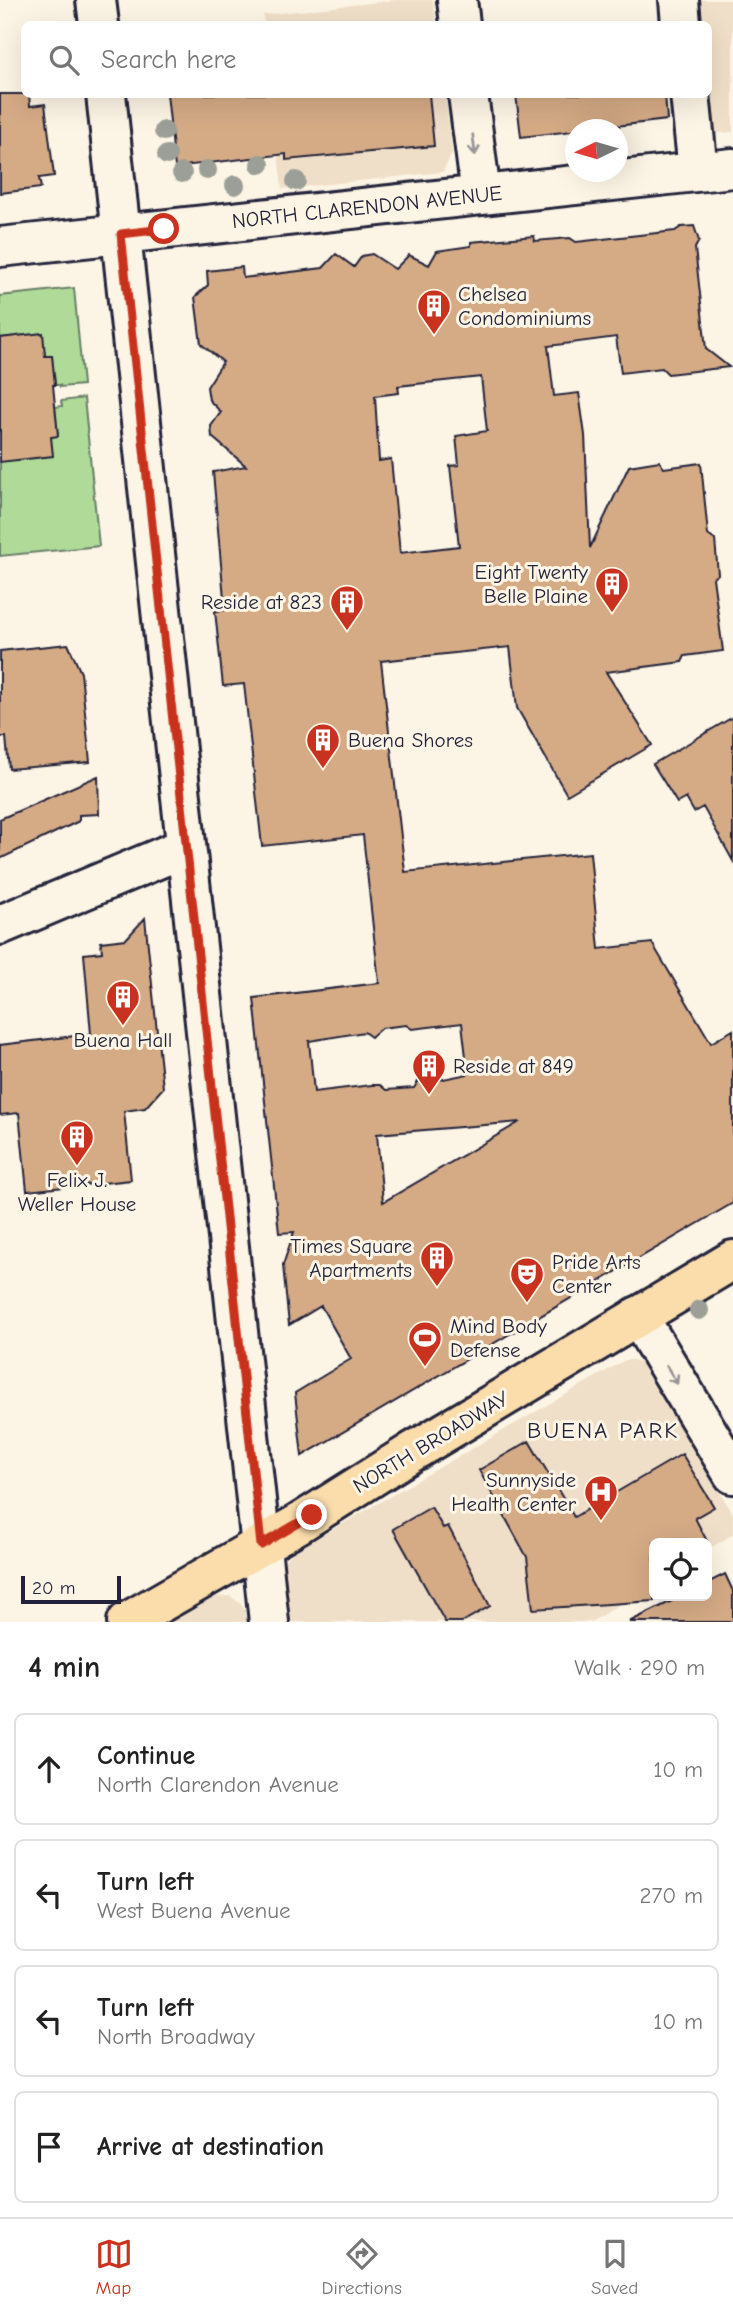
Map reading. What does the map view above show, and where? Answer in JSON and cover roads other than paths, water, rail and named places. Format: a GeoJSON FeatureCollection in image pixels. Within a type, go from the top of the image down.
{"type":"FeatureCollection","features":[{"type":"Feature","properties":{"kind":"main road","name":"NORTH BROADWAY"},"geometry":{"type":"LineString","coordinates":[[127,1622],[261,1545],[733,1261]]}},
{"type":"Feature","properties":{"kind":"street"},"geometry":{"type":"LineString","coordinates":[[96,0],[99,21]]}},
{"type":"Feature","properties":{"kind":"street"},"geometry":{"type":"LineString","coordinates":[[457,0],[460,21]]}},
{"type":"Feature","properties":{"kind":"street"},"geometry":{"type":"LineString","coordinates":[[678,0],[681,21]]}},
{"type":"Feature","properties":{"kind":"street"},"geometry":{"type":"LineString","coordinates":[[106,98],[269,1622]]}},
{"type":"Feature","properties":{"kind":"street"},"geometry":{"type":"LineString","coordinates":[[469,98],[481,195]]}},
{"type":"Feature","properties":{"kind":"street"},"geometry":{"type":"LineString","coordinates":[[691,98],[716,169]]}},
{"type":"Feature","properties":{"kind":"street","name":"NORTH CLARENDON AVENUE"},"geometry":{"type":"LineString","coordinates":[[0,247],[716,169]]}},
{"type":"Feature","properties":{"kind":"street"},"geometry":{"type":"LineString","coordinates":[[0,925],[186,847]]}},
{"type":"Feature","properties":{"kind":"street"},"geometry":{"type":"LineString","coordinates":[[638,1316],[733,1475]]}},
{"type":"Feature","properties":{"kind":"place","name":"Chelsea Condominiums"},"geometry":{"type":"Point","coordinates":[434,336]}},
{"type":"Feature","properties":{"kind":"place","name":"Eight Twenty Belle Plaine"},"geometry":{"type":"Point","coordinates":[612,614]}},
{"type":"Feature","properties":{"kind":"place","name":"Reside at 823"},"geometry":{"type":"Point","coordinates":[347,632]}},
{"type":"Feature","properties":{"kind":"place","name":"Buena Shores"},"geometry":{"type":"Point","coordinates":[323,770]}},
{"type":"Feature","properties":{"kind":"place","name":"Buena Hall"},"geometry":{"type":"Point","coordinates":[123,1027]}},
{"type":"Feature","properties":{"kind":"place","name":"Reside at 849"},"geometry":{"type":"Point","coordinates":[429,1096]}},
{"type":"Feature","properties":{"kind":"place","name":"Felix J. Weller House"},"geometry":{"type":"Point","coordinates":[77,1167]}},
{"type":"Feature","properties":{"kind":"place","name":"Times Square Apartments"},"geometry":{"type":"Point","coordinates":[437,1288]}},
{"type":"Feature","properties":{"kind":"place","name":"Pride Arts Center"},"geometry":{"type":"Point","coordinates":[527,1304]}},
{"type":"Feature","properties":{"kind":"place","name":"Mind Body Defense"},"geometry":{"type":"Point","coordinates":[425,1368]}},
{"type":"Feature","properties":{"kind":"place","name":"Sunnyside Health Center"},"geometry":{"type":"Point","coordinates":[601,1522]}},
{"type":"Feature","properties":{"kind":"district","name":"BUENA PARK"},"geometry":{"type":"Point","coordinates":[603,1430]}}]}
